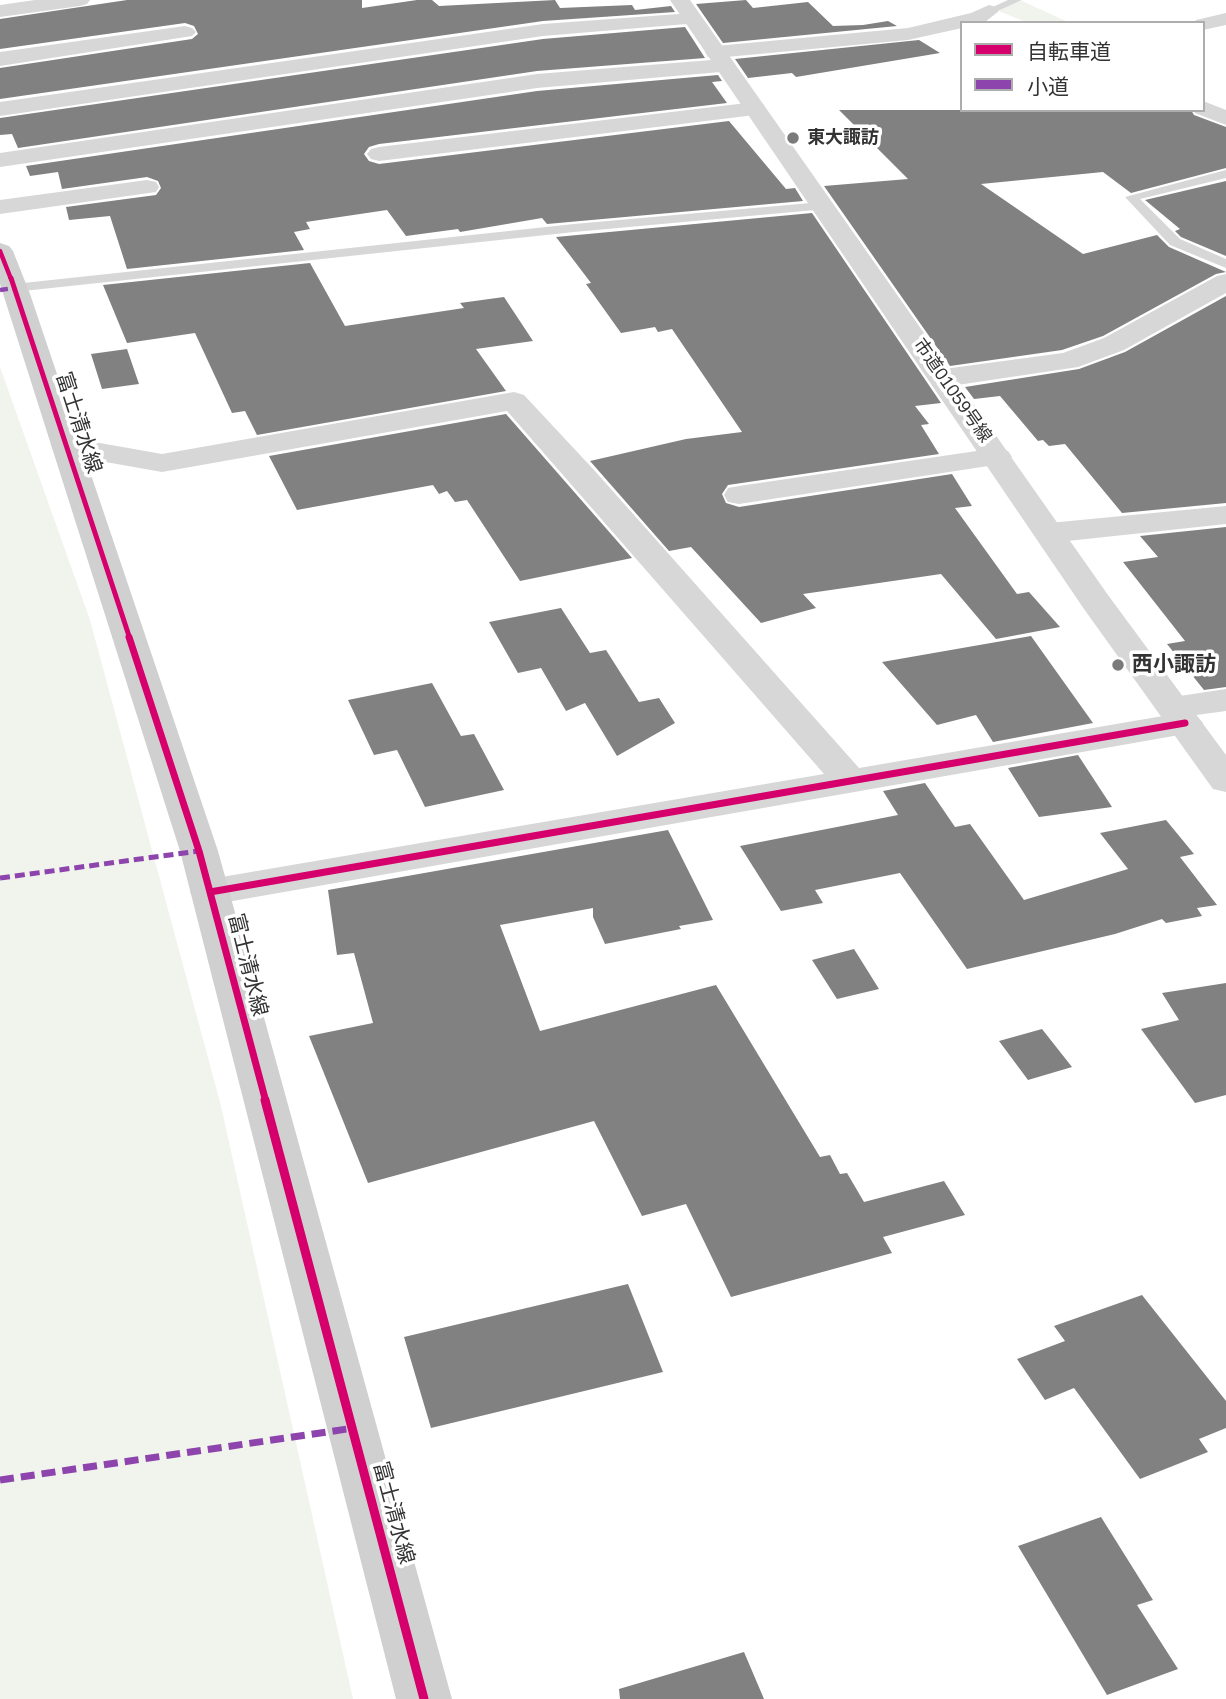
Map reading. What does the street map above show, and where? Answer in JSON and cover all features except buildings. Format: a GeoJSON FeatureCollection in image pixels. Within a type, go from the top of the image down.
{"type":"FeatureCollection","features":[{"type":"Feature","properties":{"kind":"main road","name":"富士清水線"},"geometry":{"type":"LineString","coordinates":[[7,269],[210,892],[424,1699]]}},
{"type":"Feature","properties":{"kind":"street"},"geometry":{"type":"LineString","coordinates":[[0,11],[80,0]]}},
{"type":"Feature","properties":{"kind":"street"},"geometry":{"type":"LineString","coordinates":[[961,0],[1015,21]]}},
{"type":"Feature","properties":{"kind":"street"},"geometry":{"type":"LineString","coordinates":[[0,109],[686,9]]}},
{"type":"Feature","properties":{"kind":"street","name":"市道01059号線"},"geometry":{"type":"LineString","coordinates":[[686,9],[1049,533],[1226,781]]}},
{"type":"Feature","properties":{"kind":"street"},"geometry":{"type":"LineString","coordinates":[[965,21],[978,18],[989,11]]}},
{"type":"Feature","properties":{"kind":"street"},"geometry":{"type":"LineString","coordinates":[[1205,24],[1226,19]]}},
{"type":"Feature","properties":{"kind":"street"},"geometry":{"type":"LineString","coordinates":[[0,160],[537,82],[908,34],[960,22]]}},
{"type":"Feature","properties":{"kind":"street"},"geometry":{"type":"LineString","coordinates":[[0,59],[185,32]]}},
{"type":"Feature","properties":{"kind":"street"},"geometry":{"type":"LineString","coordinates":[[384,32],[403,50]]}},
{"type":"Feature","properties":{"kind":"street"},"geometry":{"type":"LineString","coordinates":[[379,154],[755,109]]}},
{"type":"Feature","properties":{"kind":"street"},"geometry":{"type":"LineString","coordinates":[[1205,109],[1226,118]]}},
{"type":"Feature","properties":{"kind":"street"},"geometry":{"type":"LineString","coordinates":[[0,206],[146,187]]}},
{"type":"Feature","properties":{"kind":"street"},"geometry":{"type":"LineString","coordinates":[[944,378],[1068,361],[1114,344],[1226,282]]}},
{"type":"Feature","properties":{"kind":"street"},"geometry":{"type":"LineString","coordinates":[[66,446],[162,463],[514,401],[850,781]]}},
{"type":"Feature","properties":{"kind":"street"},"geometry":{"type":"LineString","coordinates":[[739,495],[997,457]]}},
{"type":"Feature","properties":{"kind":"street"},"geometry":{"type":"LineString","coordinates":[[1049,533],[1226,515]]}},
{"type":"Feature","properties":{"kind":"street"},"geometry":{"type":"LineString","coordinates":[[210,892],[850,781],[1179,716],[1226,700]]}},
{"type":"Feature","properties":{"kind":"lane"},"geometry":{"type":"LineString","coordinates":[[989,11],[1017,0]]}},
{"type":"Feature","properties":{"kind":"lane"},"geometry":{"type":"LineString","coordinates":[[1226,174],[1131,197],[1175,242],[1226,264]]}},
{"type":"Feature","properties":{"kind":"lane"},"geometry":{"type":"LineString","coordinates":[[7,269],[574,228],[822,206]]}},
{"type":"Feature","properties":{"kind":"shaded area"},"geometry":{"type":"Polygon","coordinates":[[[1022,1],[1066,21],[1023,21],[997,8],[1022,1]]]}},
{"type":"Feature","properties":{"kind":"shaded area"},"geometry":{"type":"Polygon","coordinates":[[[0,367],[90,620],[221,1106],[353,1699],[0,1699],[0,367]]]}},
{"type":"Feature","properties":{"kind":"marked path"},"geometry":{"type":"LineString","coordinates":[[0,290],[14,288]]}},
{"type":"Feature","properties":{"kind":"marked path"},"geometry":{"type":"LineString","coordinates":[[0,878],[199,851]]}},
{"type":"Feature","properties":{"kind":"marked path"},"geometry":{"type":"LineString","coordinates":[[0,1480],[354,1428]]}},
{"type":"Feature","properties":{"kind":"cycle path"},"geometry":{"type":"LineString","coordinates":[[0,251],[17,294],[199,851],[424,1699]]}},
{"type":"Feature","properties":{"kind":"cycle path"},"geometry":{"type":"LineString","coordinates":[[210,892],[1185,723]]}},
{"type":"Feature","properties":{"kind":"place","name":"東大諏訪"},"geometry":{"type":"Point","coordinates":[793,138]}},
{"type":"Feature","properties":{"kind":"place","name":"西小諏訪"},"geometry":{"type":"Point","coordinates":[1118,665]}}]}
